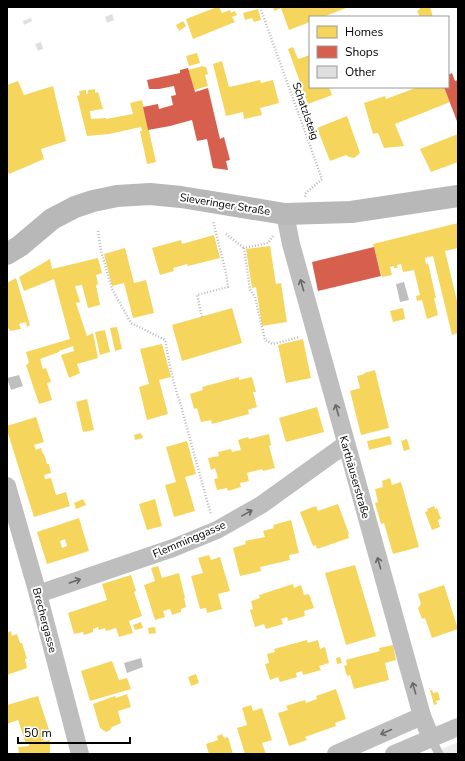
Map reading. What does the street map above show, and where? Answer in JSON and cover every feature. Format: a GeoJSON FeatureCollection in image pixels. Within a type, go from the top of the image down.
{"type":"FeatureCollection","features":[{"type":"Feature","properties":{"kind":"main road","name":"Sieveringer Straße"},"geometry":{"type":"LineString","coordinates":[[7,254],[20,246],[52,219],[75,207],[93,201],[117,196],[150,194],[182,197],[292,214],[351,212],[458,196]]}},
{"type":"Feature","properties":{"kind":"street","name":"Karthäuserstraße"},"geometry":{"type":"LineString","coordinates":[[292,214],[291,244],[422,716],[435,746]]}},
{"type":"Feature","properties":{"kind":"street","name":"Flemminggasse"},"geometry":{"type":"LineString","coordinates":[[38,594],[173,548],[216,530],[261,505],[346,444]]}},
{"type":"Feature","properties":{"kind":"street","name":"Brechergasse"},"geometry":{"type":"LineString","coordinates":[[7,486],[38,594],[80,754]]}},
{"type":"Feature","properties":{"kind":"street"},"geometry":{"type":"LineString","coordinates":[[336,754],[422,716]]}},
{"type":"Feature","properties":{"kind":"street"},"geometry":{"type":"LineString","coordinates":[[394,754],[435,746],[458,727]]}},
{"type":"Feature","properties":{"kind":"path","name":"Schatzlsteig"},"geometry":{"type":"LineString","coordinates":[[260,7],[322,179],[306,193],[292,214]]}},
{"type":"Feature","properties":{"kind":"path"},"geometry":{"type":"LineString","coordinates":[[202,317],[197,295],[228,287],[213,222]]}},
{"type":"Feature","properties":{"kind":"path"},"geometry":{"type":"LineString","coordinates":[[98,231],[101,251],[112,289],[131,323],[165,340],[175,386],[212,519]]}},
{"type":"Feature","properties":{"kind":"path"},"geometry":{"type":"LineString","coordinates":[[226,234],[244,248],[250,289],[255,297],[265,340],[274,344],[301,337]]}},
{"type":"Feature","properties":{"kind":"path"},"geometry":{"type":"LineString","coordinates":[[244,248],[268,243],[274,235]]}},
{"type":"Feature","properties":{"kind":"shaded area"},"geometry":{"type":"Polygon","coordinates":[[[404,282],[409,300],[400,302],[396,284],[404,282]]]}},
{"type":"Feature","properties":{"kind":"shaded area"},"geometry":{"type":"Polygon","coordinates":[[[19,375],[23,386],[11,390],[7,378],[19,375]]]}},
{"type":"Feature","properties":{"kind":"shaded area"},"geometry":{"type":"Polygon","coordinates":[[[141,658],[143,667],[127,673],[124,663],[141,658]]]}},
{"type":"Feature","properties":{"kind":"shaded area"},"geometry":{"type":"Polygon","coordinates":[[[458,742],[458,754],[430,754],[458,742]]]}},
{"type":"Feature","properties":{"kind":"building: Homes"},"geometry":{"type":"Polygon","coordinates":[[[219,7],[222,13],[230,10],[231,13],[235,11],[237,15],[232,17],[235,22],[193,39],[186,19],[219,7]]]}},
{"type":"Feature","properties":{"kind":"building: Homes"},"geometry":{"type":"Polygon","coordinates":[[[273,7],[346,7],[326,16],[309,16],[309,22],[289,30],[281,8],[274,11],[273,7]]]}},
{"type":"Feature","properties":{"kind":"building: Homes"},"geometry":{"type":"Polygon","coordinates":[[[419,7],[430,7],[433,16],[420,16],[417,11],[420,9],[419,7]]]}},
{"type":"Feature","properties":{"kind":"building: Homes"},"geometry":{"type":"Polygon","coordinates":[[[258,9],[261,20],[254,22],[252,18],[245,20],[243,13],[258,9]]]}},
{"type":"Feature","properties":{"kind":"building: Homes"},"geometry":{"type":"Polygon","coordinates":[[[183,21],[186,26],[179,31],[176,25],[183,21]]]}},
{"type":"Feature","properties":{"kind":"building: Homes"},"geometry":{"type":"Polygon","coordinates":[[[293,47],[298,59],[309,55],[309,88],[329,88],[332,95],[308,104],[288,49],[293,47]]]}},
{"type":"Feature","properties":{"kind":"building: Homes"},"geometry":{"type":"Polygon","coordinates":[[[197,53],[200,63],[189,66],[186,56],[197,53]]]}},
{"type":"Feature","properties":{"kind":"building: Homes"},"geometry":{"type":"Polygon","coordinates":[[[222,61],[229,87],[260,80],[261,83],[273,80],[279,103],[260,108],[262,115],[244,119],[243,112],[226,116],[213,64],[222,61]]]}},
{"type":"Feature","properties":{"kind":"building: Homes"},"geometry":{"type":"Polygon","coordinates":[[[203,66],[206,67],[208,74],[205,75],[208,86],[194,90],[188,70],[203,66]]]}},
{"type":"Feature","properties":{"kind":"building: Homes"},"geometry":{"type":"Polygon","coordinates":[[[18,81],[24,95],[53,86],[66,141],[41,149],[44,159],[9,174],[7,170],[7,85],[18,81]]]}},
{"type":"Feature","properties":{"kind":"building: Homes"},"geometry":{"type":"Polygon","coordinates":[[[415,88],[444,88],[450,102],[395,124],[404,146],[384,148],[378,133],[373,134],[364,103],[385,96],[386,99],[415,88]]]}},
{"type":"Feature","properties":{"kind":"building: Homes"},"geometry":{"type":"Polygon","coordinates":[[[95,89],[95,93],[98,92],[103,109],[90,111],[91,119],[106,119],[133,114],[130,103],[142,100],[156,162],[147,164],[140,131],[142,131],[141,127],[109,134],[87,136],[77,96],[80,95],[79,91],[86,90],[86,94],[88,94],[88,90],[95,89]]]}},
{"type":"Feature","properties":{"kind":"building: Homes"},"geometry":{"type":"Polygon","coordinates":[[[347,116],[360,153],[354,158],[346,155],[330,161],[317,128],[347,116]]]}},
{"type":"Feature","properties":{"kind":"building: Homes"},"geometry":{"type":"Polygon","coordinates":[[[458,134],[458,162],[431,172],[420,149],[458,134]]]}},
{"type":"Feature","properties":{"kind":"building: Homes"},"geometry":{"type":"Polygon","coordinates":[[[458,223],[458,248],[445,251],[458,305],[458,333],[452,335],[433,256],[425,258],[426,264],[428,263],[436,298],[434,298],[438,315],[427,319],[422,300],[417,301],[416,296],[420,295],[414,270],[403,272],[401,264],[397,265],[398,268],[394,268],[394,266],[390,267],[392,275],[382,277],[373,244],[458,223]]]}},
{"type":"Feature","properties":{"kind":"building: Homes"},"geometry":{"type":"Polygon","coordinates":[[[214,235],[220,258],[188,266],[187,264],[173,268],[174,271],[160,275],[152,248],[181,240],[182,244],[214,235]]]}},
{"type":"Feature","properties":{"kind":"building: Homes"},"geometry":{"type":"Polygon","coordinates":[[[270,246],[276,284],[281,283],[287,322],[262,326],[256,287],[252,288],[246,249],[270,246]]]}},
{"type":"Feature","properties":{"kind":"building: Homes"},"geometry":{"type":"Polygon","coordinates":[[[125,248],[134,283],[146,280],[154,313],[133,318],[124,283],[112,286],[104,254],[125,248]]]}},
{"type":"Feature","properties":{"kind":"building: Homes"},"geometry":{"type":"Polygon","coordinates":[[[98,258],[102,273],[96,275],[98,284],[96,285],[100,305],[88,308],[82,285],[75,286],[80,302],[76,303],[87,336],[93,333],[98,358],[77,364],[80,373],[69,378],[61,355],[74,351],[73,346],[40,359],[43,369],[46,368],[51,382],[47,383],[52,400],[39,404],[26,365],[29,363],[26,352],[70,339],[54,279],[24,291],[19,277],[50,259],[52,269],[98,258]]]}},
{"type":"Feature","properties":{"kind":"building: Homes"},"geometry":{"type":"Polygon","coordinates":[[[16,278],[30,325],[27,327],[26,322],[19,324],[21,329],[10,331],[7,326],[7,283],[16,278]]]}},
{"type":"Feature","properties":{"kind":"building: Homes"},"geometry":{"type":"Polygon","coordinates":[[[232,308],[242,343],[182,361],[172,325],[232,308]]]}},
{"type":"Feature","properties":{"kind":"building: Homes"},"geometry":{"type":"Polygon","coordinates":[[[403,308],[405,319],[393,322],[390,311],[403,308]]]}},
{"type":"Feature","properties":{"kind":"building: Homes"},"geometry":{"type":"Polygon","coordinates":[[[117,327],[122,349],[115,351],[110,328],[117,327]]]}},
{"type":"Feature","properties":{"kind":"building: Homes"},"geometry":{"type":"Polygon","coordinates":[[[105,330],[110,352],[100,355],[95,332],[105,330]]]}},
{"type":"Feature","properties":{"kind":"building: Homes"},"geometry":{"type":"Polygon","coordinates":[[[303,339],[311,378],[286,383],[278,345],[303,339]]]}},
{"type":"Feature","properties":{"kind":"building: Homes"},"geometry":{"type":"Polygon","coordinates":[[[162,344],[171,377],[159,380],[168,414],[147,420],[139,387],[149,384],[140,349],[162,344]]]}},
{"type":"Feature","properties":{"kind":"building: Homes"},"geometry":{"type":"Polygon","coordinates":[[[375,370],[389,428],[361,435],[350,391],[360,388],[357,376],[375,370]]]}},
{"type":"Feature","properties":{"kind":"building: Homes"},"geometry":{"type":"Polygon","coordinates":[[[239,377],[239,380],[252,377],[256,392],[253,392],[257,407],[248,410],[249,414],[212,424],[211,420],[201,422],[197,408],[194,409],[190,394],[203,390],[202,387],[239,377]]]}},
{"type":"Feature","properties":{"kind":"building: Homes"},"geometry":{"type":"Polygon","coordinates":[[[87,399],[94,430],[83,432],[76,402],[87,399]]]}},
{"type":"Feature","properties":{"kind":"building: Homes"},"geometry":{"type":"Polygon","coordinates":[[[317,407],[324,432],[286,442],[279,418],[317,407]]]}},
{"type":"Feature","properties":{"kind":"building: Homes"},"geometry":{"type":"Polygon","coordinates":[[[36,417],[44,442],[34,445],[36,450],[41,448],[47,464],[49,464],[51,473],[44,475],[45,479],[51,478],[56,495],[66,492],[70,506],[34,517],[7,426],[36,417]]]}},
{"type":"Feature","properties":{"kind":"building: Homes"},"geometry":{"type":"Polygon","coordinates":[[[141,433],[143,438],[135,440],[134,435],[141,433]]]}},
{"type":"Feature","properties":{"kind":"building: Homes"},"geometry":{"type":"Polygon","coordinates":[[[269,434],[271,445],[269,446],[275,468],[263,471],[262,469],[247,473],[249,481],[240,483],[241,487],[228,491],[227,488],[217,490],[214,479],[218,478],[215,468],[211,470],[208,458],[219,456],[218,452],[231,449],[232,452],[241,450],[238,440],[269,434]]]}},
{"type":"Feature","properties":{"kind":"building: Homes"},"geometry":{"type":"Polygon","coordinates":[[[390,436],[392,444],[369,450],[367,441],[390,436]]]}},
{"type":"Feature","properties":{"kind":"building: Homes"},"geometry":{"type":"Polygon","coordinates":[[[407,439],[410,449],[404,451],[401,441],[407,439]]]}},
{"type":"Feature","properties":{"kind":"building: Homes"},"geometry":{"type":"Polygon","coordinates":[[[187,441],[196,474],[185,477],[195,511],[174,517],[165,485],[176,482],[166,447],[187,441]]]}},
{"type":"Feature","properties":{"kind":"building: Homes"},"geometry":{"type":"Polygon","coordinates":[[[390,478],[392,485],[401,482],[419,547],[393,554],[384,523],[381,524],[375,503],[378,502],[375,489],[383,487],[382,481],[390,478]]]}},
{"type":"Feature","properties":{"kind":"building: Homes"},"geometry":{"type":"Polygon","coordinates":[[[83,499],[86,505],[76,509],[74,503],[83,499]]]}},
{"type":"Feature","properties":{"kind":"building: Homes"},"geometry":{"type":"Polygon","coordinates":[[[155,499],[162,526],[147,530],[139,504],[155,499]]]}},
{"type":"Feature","properties":{"kind":"building: Homes"},"geometry":{"type":"Polygon","coordinates":[[[338,504],[349,534],[349,538],[317,549],[316,545],[313,546],[300,512],[316,506],[318,511],[338,504]]]}},
{"type":"Feature","properties":{"kind":"building: Homes"},"geometry":{"type":"Polygon","coordinates":[[[434,506],[435,509],[437,508],[441,519],[438,520],[440,527],[432,530],[425,512],[428,511],[427,509],[434,506]]]}},
{"type":"Feature","properties":{"kind":"building: Homes"},"geometry":{"type":"Polygon","coordinates":[[[79,518],[89,551],[47,564],[37,532],[79,518]],[[65,539],[60,541],[62,548],[67,546],[65,539]]]}},
{"type":"Feature","properties":{"kind":"building: Homes"},"geometry":{"type":"Polygon","coordinates":[[[291,520],[299,553],[289,555],[290,560],[260,567],[261,571],[240,576],[233,548],[246,544],[245,541],[265,537],[263,531],[274,528],[273,525],[291,520]]]}},
{"type":"Feature","properties":{"kind":"building: Homes"},"geometry":{"type":"Polygon","coordinates":[[[209,555],[211,560],[220,557],[230,591],[218,594],[222,609],[207,613],[206,608],[200,609],[191,576],[203,573],[198,558],[209,555]]]}},
{"type":"Feature","properties":{"kind":"building: Homes"},"geometry":{"type":"Polygon","coordinates":[[[355,565],[376,636],[346,645],[325,573],[355,565]]]}},
{"type":"Feature","properties":{"kind":"building: Homes"},"geometry":{"type":"Polygon","coordinates":[[[158,566],[162,578],[179,573],[186,607],[181,609],[181,612],[172,615],[170,609],[163,611],[165,617],[155,620],[144,585],[155,581],[151,568],[158,566]]]}},
{"type":"Feature","properties":{"kind":"building: Homes"},"geometry":{"type":"Polygon","coordinates":[[[131,575],[136,591],[134,592],[142,616],[129,621],[133,633],[119,637],[116,628],[106,631],[105,628],[99,630],[98,627],[93,629],[93,632],[84,635],[83,632],[74,634],[68,613],[107,600],[102,584],[131,575]]]}},
{"type":"Feature","properties":{"kind":"building: Homes"},"geometry":{"type":"Polygon","coordinates":[[[293,584],[294,588],[301,585],[304,595],[309,594],[314,608],[304,611],[305,616],[288,621],[287,617],[281,619],[283,624],[266,629],[264,624],[255,627],[250,610],[253,609],[251,601],[260,598],[259,595],[293,584]]]}},
{"type":"Feature","properties":{"kind":"building: Homes"},"geometry":{"type":"Polygon","coordinates":[[[444,585],[458,629],[432,638],[425,618],[422,619],[418,608],[421,604],[418,594],[444,585]]]}},
{"type":"Feature","properties":{"kind":"building: Homes"},"geometry":{"type":"Polygon","coordinates":[[[141,622],[143,628],[135,630],[133,625],[141,622]]]}},
{"type":"Feature","properties":{"kind":"building: Homes"},"geometry":{"type":"Polygon","coordinates":[[[155,627],[156,633],[149,634],[148,628],[155,627]]]}},
{"type":"Feature","properties":{"kind":"building: Homes"},"geometry":{"type":"Polygon","coordinates":[[[11,631],[12,636],[17,634],[20,643],[22,643],[27,659],[25,659],[27,668],[7,675],[7,633],[11,631]]]}},
{"type":"Feature","properties":{"kind":"building: Homes"},"geometry":{"type":"Polygon","coordinates":[[[307,640],[308,643],[318,640],[320,649],[325,647],[329,663],[319,666],[321,670],[303,675],[302,671],[296,673],[297,677],[280,682],[278,677],[270,680],[265,664],[269,663],[267,654],[275,652],[274,649],[307,640]]]}},
{"type":"Feature","properties":{"kind":"building: Homes"},"geometry":{"type":"Polygon","coordinates":[[[393,645],[396,660],[385,663],[389,680],[354,689],[350,675],[347,676],[344,666],[347,665],[346,660],[380,651],[379,648],[393,645]]]}},
{"type":"Feature","properties":{"kind":"building: Homes"},"geometry":{"type":"Polygon","coordinates":[[[340,657],[342,663],[337,664],[336,658],[340,657]]]}},
{"type":"Feature","properties":{"kind":"building: Homes"},"geometry":{"type":"Polygon","coordinates":[[[112,661],[119,680],[127,678],[131,689],[90,701],[81,671],[112,661]]]}},
{"type":"Feature","properties":{"kind":"building: Homes"},"geometry":{"type":"Polygon","coordinates":[[[196,674],[199,683],[191,686],[188,677],[196,674]]]}},
{"type":"Feature","properties":{"kind":"building: Homes"},"geometry":{"type":"Polygon","coordinates":[[[336,689],[346,719],[335,723],[336,726],[305,737],[307,740],[289,746],[278,713],[288,710],[286,706],[305,700],[306,703],[317,699],[316,696],[336,689]]]}},
{"type":"Feature","properties":{"kind":"building: Homes"},"geometry":{"type":"Polygon","coordinates":[[[430,690],[432,690],[433,693],[438,692],[440,700],[436,701],[437,704],[434,705],[430,690]]]}},
{"type":"Feature","properties":{"kind":"building: Homes"},"geometry":{"type":"Polygon","coordinates":[[[127,694],[131,707],[118,711],[121,723],[112,727],[106,732],[100,728],[93,704],[115,696],[116,698],[127,694]]]}},
{"type":"Feature","properties":{"kind":"building: Homes"},"geometry":{"type":"Polygon","coordinates":[[[38,696],[51,736],[43,738],[44,741],[50,740],[50,754],[19,754],[18,747],[29,746],[29,744],[26,744],[18,720],[7,724],[7,705],[38,696]]]}},
{"type":"Feature","properties":{"kind":"building: Homes"},"geometry":{"type":"Polygon","coordinates":[[[251,705],[253,711],[262,708],[272,740],[262,743],[266,754],[245,754],[237,728],[247,725],[242,708],[251,705]]]}},
{"type":"Feature","properties":{"kind":"building: Homes"},"geometry":{"type":"Polygon","coordinates":[[[222,734],[224,738],[228,737],[233,754],[209,754],[206,744],[218,740],[217,736],[222,734]]]}},
{"type":"Feature","properties":{"kind":"building: Shops"},"geometry":{"type":"Polygon","coordinates":[[[188,68],[195,92],[208,88],[220,139],[224,137],[230,160],[226,161],[228,170],[213,168],[207,139],[197,141],[192,120],[148,130],[143,107],[158,104],[159,109],[173,105],[171,96],[176,95],[174,86],[149,89],[147,80],[180,73],[180,70],[188,68]]]}},
{"type":"Feature","properties":{"kind":"building: Shops"},"geometry":{"type":"Polygon","coordinates":[[[452,73],[455,81],[458,80],[458,124],[444,88],[449,88],[449,74],[452,73]]]}},
{"type":"Feature","properties":{"kind":"building: Shops"},"geometry":{"type":"Polygon","coordinates":[[[374,247],[381,276],[318,291],[312,262],[374,247]]]}},
{"type":"Feature","properties":{"kind":"building: Other"},"geometry":{"type":"Polygon","coordinates":[[[112,14],[114,20],[107,23],[105,17],[112,14]]]}},
{"type":"Feature","properties":{"kind":"building: Other"},"geometry":{"type":"Polygon","coordinates":[[[31,18],[32,21],[24,25],[23,21],[31,18]]]}},
{"type":"Feature","properties":{"kind":"building: Other"},"geometry":{"type":"Polygon","coordinates":[[[41,42],[43,49],[38,51],[35,44],[41,42]]]}}]}
